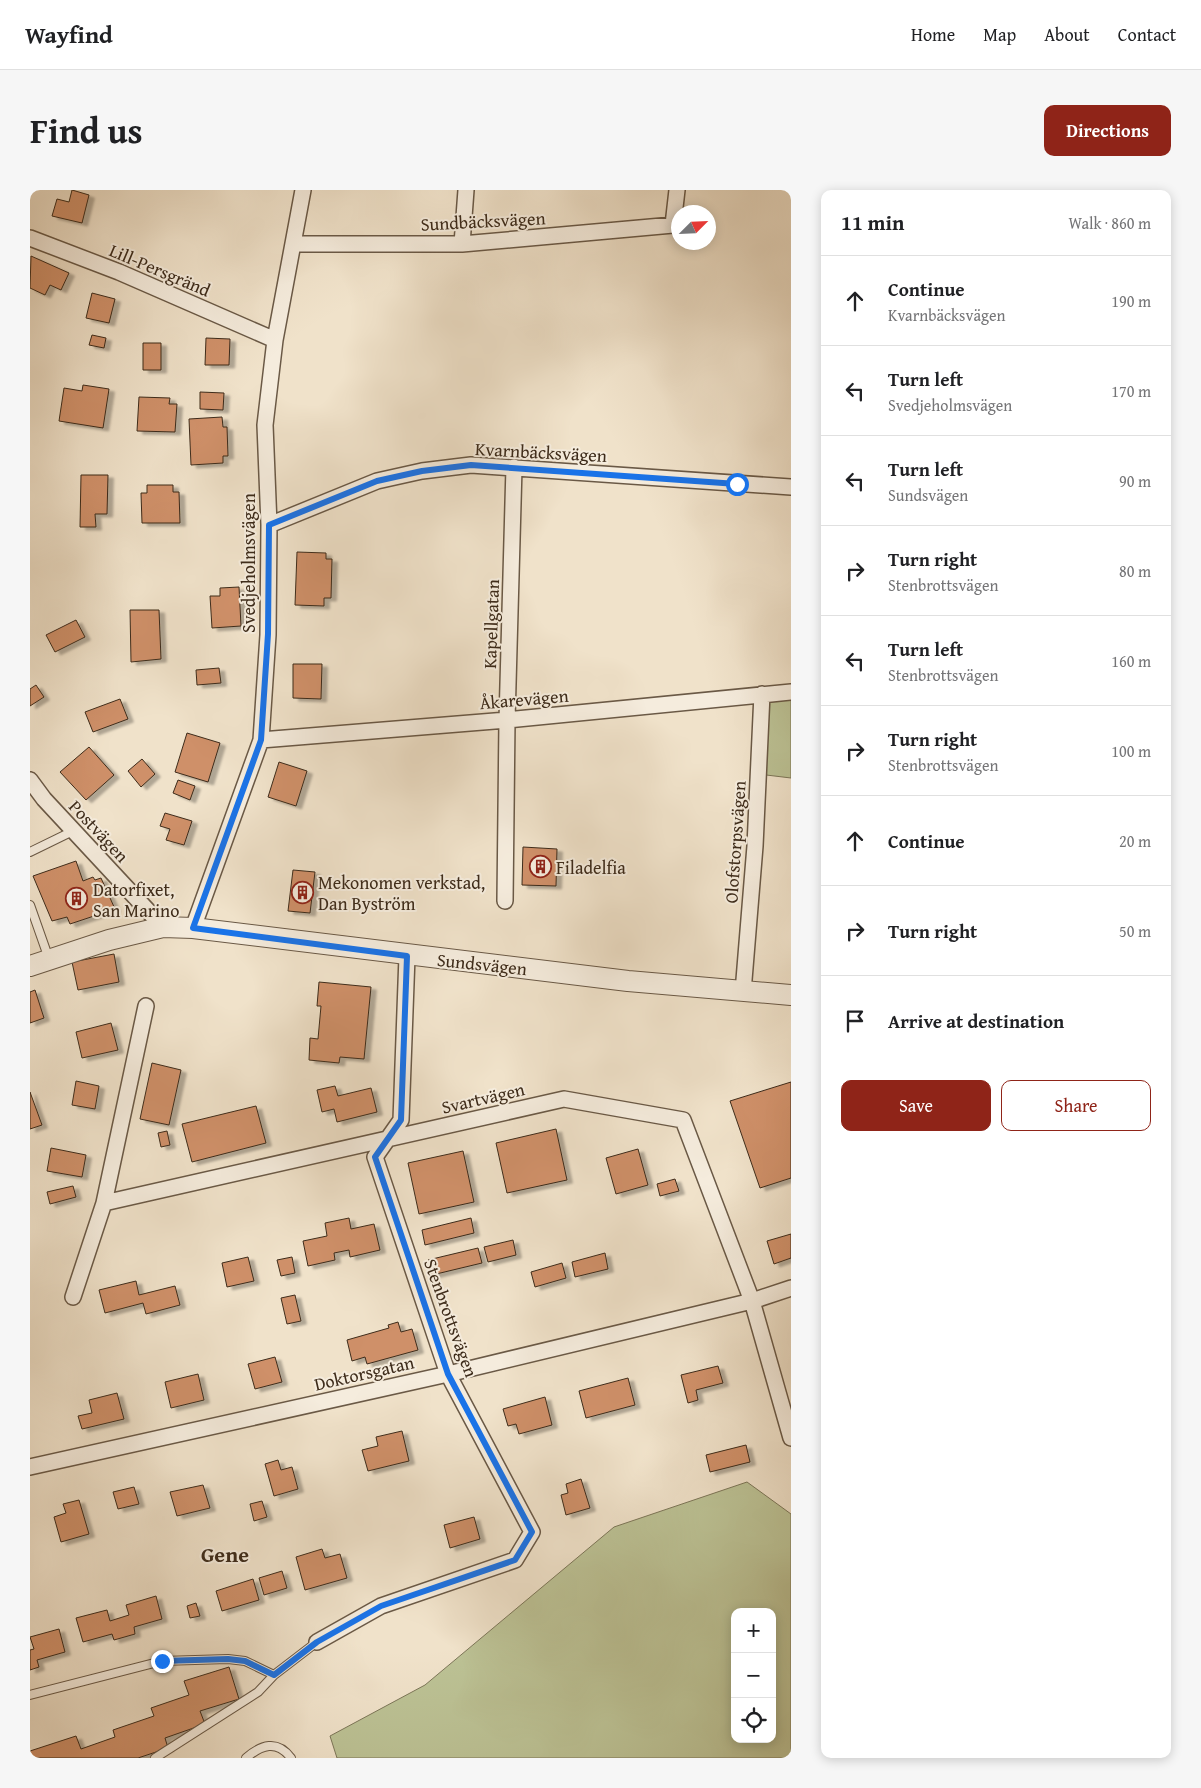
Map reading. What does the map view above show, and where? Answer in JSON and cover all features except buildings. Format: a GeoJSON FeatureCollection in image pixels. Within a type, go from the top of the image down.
{"type":"FeatureCollection","features":[{"type":"Feature","properties":{"kind":"street","name":"Svedjeholmsvägen"},"geometry":{"type":"LineString","coordinates":[[193,928],[261,740],[268,634],[269,525],[265,426],[275,340],[294,244],[302,190]]}},
{"type":"Feature","properties":{"kind":"street"},"geometry":{"type":"LineString","coordinates":[[462,244],[466,190]]}},
{"type":"Feature","properties":{"kind":"street","name":"Sundbäcksvägen"},"geometry":{"type":"LineString","coordinates":[[294,244],[462,244],[673,225],[677,190]]}},
{"type":"Feature","properties":{"kind":"street","name":"Lill-Persgränd"},"geometry":{"type":"LineString","coordinates":[[30,238],[119,272],[275,340]]}},
{"type":"Feature","properties":{"kind":"street","name":"Kvarnbäcksvägen"},"geometry":{"type":"LineString","coordinates":[[269,525],[317,504],[386,479],[422,471],[471,465],[791,487]]}},
{"type":"Feature","properties":{"kind":"street","name":"Kapellgatan"},"geometry":{"type":"LineString","coordinates":[[506,902],[507,720],[514,467]]}},
{"type":"Feature","properties":{"kind":"street","name":"Åkarevägen"},"geometry":{"type":"LineString","coordinates":[[261,740],[507,720],[791,692]]}},
{"type":"Feature","properties":{"kind":"street","name":"Olofstorpsvägen"},"geometry":{"type":"LineString","coordinates":[[743,992],[755,846],[762,694]]}},
{"type":"Feature","properties":{"kind":"street","name":"Postvägen"},"geometry":{"type":"LineString","coordinates":[[30,780],[73,831],[162,927]]}},
{"type":"Feature","properties":{"kind":"street","name":"Sundsvägen"},"geometry":{"type":"LineString","coordinates":[[30,966],[109,940],[162,927],[193,928],[407,956],[743,992],[791,995]]}},
{"type":"Feature","properties":{"kind":"street","name":"Stenbrottsvägen"},"geometry":{"type":"LineString","coordinates":[[317,1642],[381,1606],[515,1560],[532,1532],[448,1374],[375,1157],[401,1120],[407,956]]}},
{"type":"Feature","properties":{"kind":"street"},"geometry":{"type":"LineString","coordinates":[[73,1297],[104,1203],[146,1006]]}},
{"type":"Feature","properties":{"kind":"street","name":"Svartvägen"},"geometry":{"type":"LineString","coordinates":[[104,1203],[564,1099],[684,1120],[752,1301]]}},
{"type":"Feature","properties":{"kind":"street","name":"Doktorsgatan"},"geometry":{"type":"LineString","coordinates":[[30,1467],[448,1374],[752,1301],[791,1288]]}},
{"type":"Feature","properties":{"kind":"street"},"geometry":{"type":"LineString","coordinates":[[752,1301],[791,1438]]}},
{"type":"Feature","properties":{"kind":"lane"},"geometry":{"type":"LineString","coordinates":[[30,852],[73,831]]}},
{"type":"Feature","properties":{"kind":"lane"},"geometry":{"type":"LineString","coordinates":[[30,905],[49,959]]}},
{"type":"Feature","properties":{"kind":"lane"},"geometry":{"type":"LineString","coordinates":[[155,1758],[258,1692],[274,1675],[317,1642]]}},
{"type":"Feature","properties":{"kind":"lane"},"geometry":{"type":"LineString","coordinates":[[30,1695],[162,1661],[228,1659],[245,1661],[274,1675]]}},
{"type":"Feature","properties":{"kind":"lane"},"geometry":{"type":"LineString","coordinates":[[246,1758],[258,1748],[270,1746],[282,1749],[291,1758]]}},
{"type":"Feature","properties":{"kind":"green space"},"geometry":{"type":"Polygon","coordinates":[[[791,692],[791,778],[758,774],[762,694],[791,692]]]}},
{"type":"Feature","properties":{"kind":"green space"},"geometry":{"type":"Polygon","coordinates":[[[747,1482],[791,1514],[791,1758],[337,1758],[330,1736],[425,1685],[614,1527],[747,1482]]]}},
{"type":"Feature","properties":{"kind":"place","name":"Filadelfia"},"geometry":{"type":"Point","coordinates":[540,867]}},
{"type":"Feature","properties":{"kind":"place","name":"Mekonomen verkstad, Dan Byström"},"geometry":{"type":"Point","coordinates":[302,892]}},
{"type":"Feature","properties":{"kind":"place","name":"Datorfixet, San Marino"},"geometry":{"type":"Point","coordinates":[77,899]}},
{"type":"Feature","properties":{"kind":"district","name":"Gene"},"geometry":{"type":"Point","coordinates":[225,1554]}},
{"type":"Feature","properties":{"kind":"route"},"geometry":{"type":"LineString","coordinates":[[162,1661],[228,1659],[245,1661],[274,1675],[317,1642],[381,1606],[515,1560],[532,1532],[448,1374],[375,1157],[401,1120],[407,956],[193,928],[261,740],[268,634],[269,525],[377,481],[422,471],[471,465],[737,484]]}}]}
